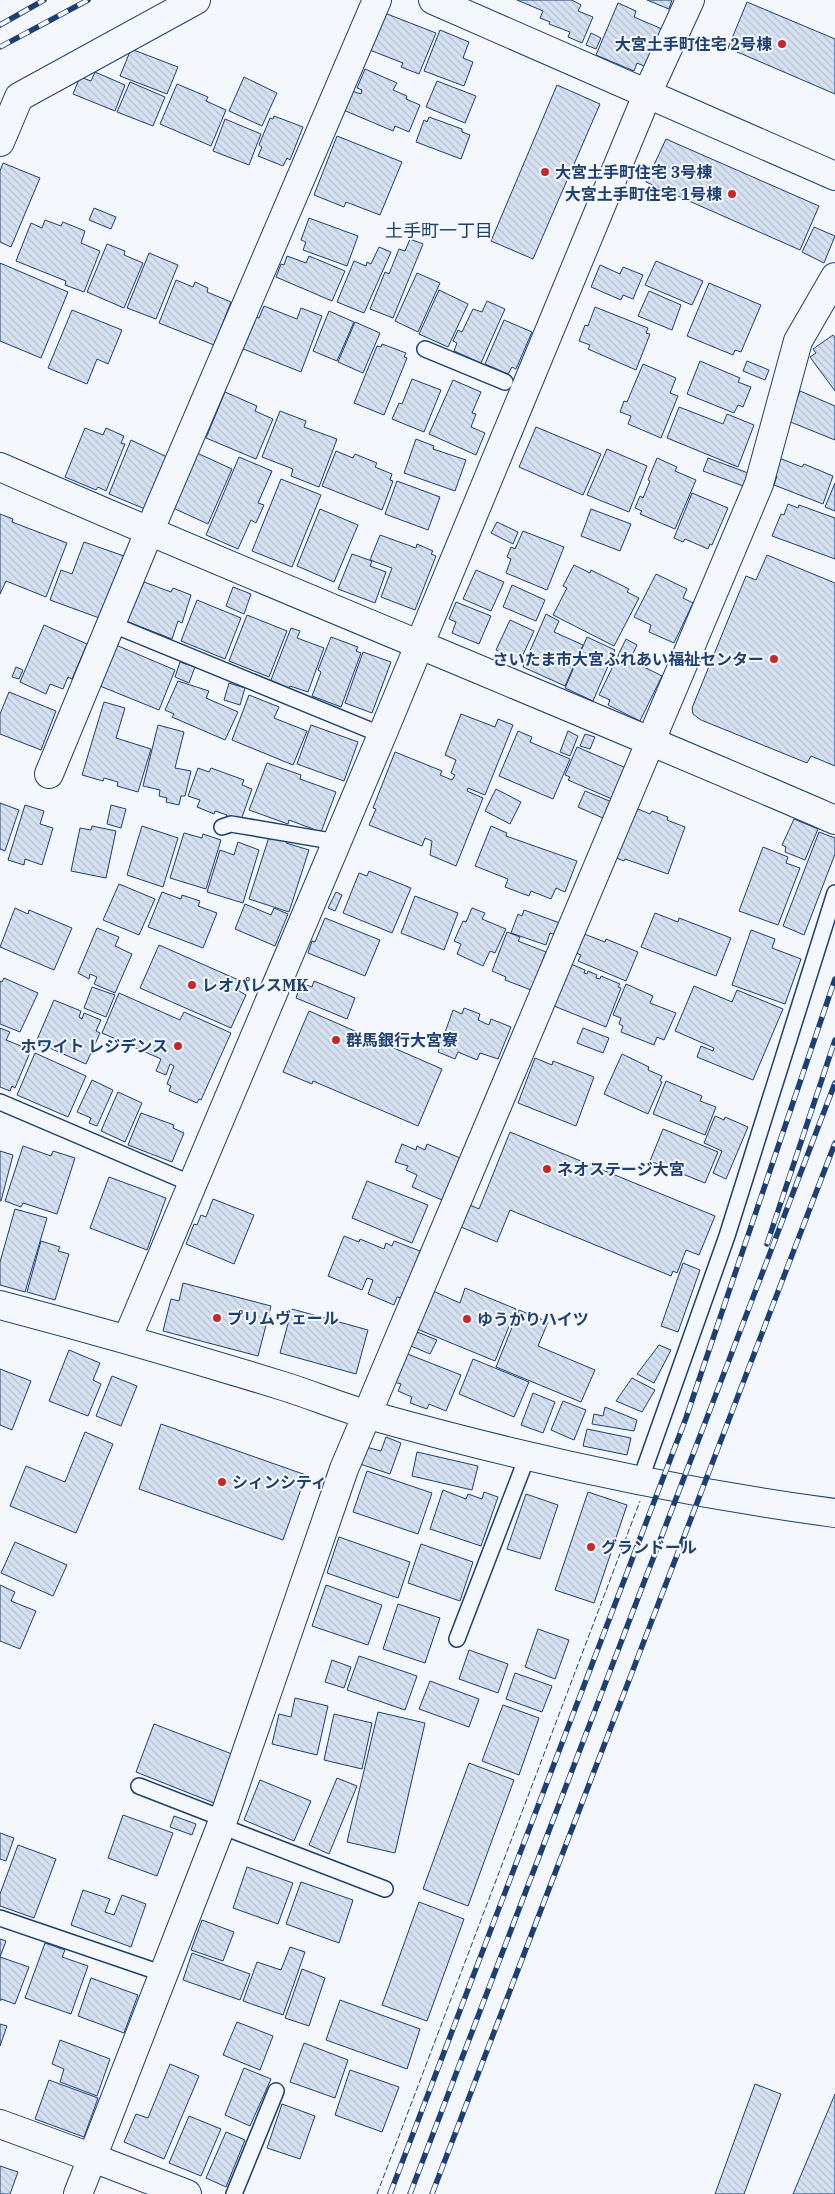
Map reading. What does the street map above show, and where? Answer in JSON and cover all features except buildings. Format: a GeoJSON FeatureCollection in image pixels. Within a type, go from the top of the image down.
{"type":"FeatureCollection","features":[{"type":"Feature","properties":{"kind":"street"},"geometry":{"type":"LineString","coordinates":[[0,142],[19,97],[196,0]]}},
{"type":"Feature","properties":{"kind":"street"},"geometry":{"type":"LineString","coordinates":[[49,774],[149,532],[377,0]]}},
{"type":"Feature","properties":{"kind":"street"},"geometry":{"type":"LineString","coordinates":[[432,0],[835,176]]}},
{"type":"Feature","properties":{"kind":"street"},"geometry":{"type":"LineString","coordinates":[[127,1339],[382,735],[419,644],[515,386],[690,0]]}},
{"type":"Feature","properties":{"kind":"street"},"geometry":{"type":"LineString","coordinates":[[78,2194],[222,1822],[344,1469],[759,484],[798,342],[835,277]]}},
{"type":"Feature","properties":{"kind":"street"},"geometry":{"type":"LineString","coordinates":[[0,467],[149,532],[650,740],[835,820]]}},
{"type":"Feature","properties":{"kind":"street"},"geometry":{"type":"LineString","coordinates":[[0,1305],[127,1339],[313,1395],[367,1414],[527,1457],[640,1481],[835,1513]]}},
{"type":"Feature","properties":{"kind":"street"},"geometry":{"type":"LineString","coordinates":[[0,2124],[187,2194]]}},
{"type":"Feature","properties":{"kind":"lane"},"geometry":{"type":"LineString","coordinates":[[425,349],[515,386]]}},
{"type":"Feature","properties":{"kind":"lane"},"geometry":{"type":"LineString","coordinates":[[111,624],[382,735]]}},
{"type":"Feature","properties":{"kind":"lane"},"geometry":{"type":"LineString","coordinates":[[222,827],[231,824],[337,842]]}},
{"type":"Feature","properties":{"kind":"lane"},"geometry":{"type":"LineString","coordinates":[[640,1481],[727,1236],[835,893]]}},
{"type":"Feature","properties":{"kind":"lane"},"geometry":{"type":"LineString","coordinates":[[0,1102],[192,1184]]}},
{"type":"Feature","properties":{"kind":"lane"},"geometry":{"type":"LineString","coordinates":[[457,1639],[527,1457]]}},
{"type":"Feature","properties":{"kind":"lane"},"geometry":{"type":"LineString","coordinates":[[139,1786],[385,1889]]}},
{"type":"Feature","properties":{"kind":"lane"},"geometry":{"type":"LineString","coordinates":[[0,1918],[164,1974]]}},
{"type":"Feature","properties":{"kind":"lane"},"geometry":{"type":"LineString","coordinates":[[234,2194],[276,2091]]}},
{"type":"Feature","properties":{"kind":"railway"},"geometry":{"type":"LineString","coordinates":[[0,25],[44,0]]}},
{"type":"Feature","properties":{"kind":"railway"},"geometry":{"type":"LineString","coordinates":[[0,47],[88,0]]}},
{"type":"Feature","properties":{"kind":"railway"},"geometry":{"type":"LineString","coordinates":[[390,2194],[686,1418],[835,979]]}},
{"type":"Feature","properties":{"kind":"railway"},"geometry":{"type":"LineString","coordinates":[[767,1244],[835,1040]]}},
{"type":"Feature","properties":{"kind":"railway"},"geometry":{"type":"LineString","coordinates":[[410,2194],[835,1083]]}},
{"type":"Feature","properties":{"kind":"railway"},"geometry":{"type":"LineString","coordinates":[[432,2194],[835,1143]]}},
{"type":"Feature","properties":{"kind":"fence"},"geometry":{"type":"LineString","coordinates":[[377,2194],[640,1501]]}},
{"type":"Feature","properties":{"kind":"place","name":"大宮土手町住宅 2号棟"},"geometry":{"type":"Point","coordinates":[782,44]}},
{"type":"Feature","properties":{"kind":"place","name":"大宮土手町住宅 3号棟"},"geometry":{"type":"Point","coordinates":[545,172]}},
{"type":"Feature","properties":{"kind":"place","name":"大宮土手町住宅 1号棟"},"geometry":{"type":"Point","coordinates":[732,194]}},
{"type":"Feature","properties":{"kind":"place","name":"さいたま市大宮ふれあい福祉センター"},"geometry":{"type":"Point","coordinates":[774,659]}},
{"type":"Feature","properties":{"kind":"place","name":"レオパレスMK"},"geometry":{"type":"Point","coordinates":[192,985]}},
{"type":"Feature","properties":{"kind":"place","name":"群馬銀行大宮寮"},"geometry":{"type":"Point","coordinates":[336,1040]}},
{"type":"Feature","properties":{"kind":"place","name":"ホワイト レジデンス"},"geometry":{"type":"Point","coordinates":[178,1046]}},
{"type":"Feature","properties":{"kind":"place","name":"ネオステージ大宮"},"geometry":{"type":"Point","coordinates":[547,1169]}},
{"type":"Feature","properties":{"kind":"place","name":"プリムヴェール"},"geometry":{"type":"Point","coordinates":[217,1318]}},
{"type":"Feature","properties":{"kind":"place","name":"ゆうかりハイツ"},"geometry":{"type":"Point","coordinates":[467,1319]}},
{"type":"Feature","properties":{"kind":"place","name":"シィンシティ"},"geometry":{"type":"Point","coordinates":[222,1482]}},
{"type":"Feature","properties":{"kind":"place","name":"グランドール"},"geometry":{"type":"Point","coordinates":[591,1547]}},
{"type":"Feature","properties":{"kind":"district","name":"土手町一丁目"},"geometry":{"type":"Point","coordinates":[439,230]}}]}
